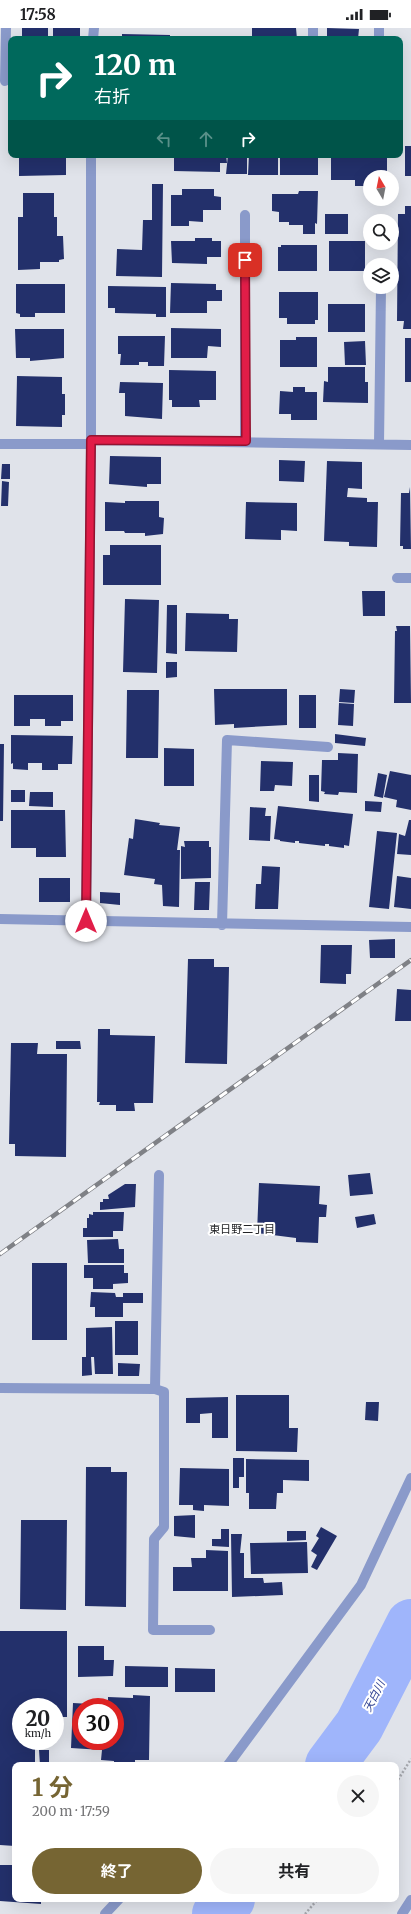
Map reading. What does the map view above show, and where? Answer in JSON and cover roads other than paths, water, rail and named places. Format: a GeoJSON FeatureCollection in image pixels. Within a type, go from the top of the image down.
{"type":"FeatureCollection","features":[{"type":"Feature","properties":{"kind":"street"},"geometry":{"type":"LineString","coordinates":[[5,81],[6,28]]}},
{"type":"Feature","properties":{"kind":"street"},"geometry":{"type":"LineString","coordinates":[[86,921],[91,442],[91,158]]}},
{"type":"Feature","properties":{"kind":"street"},"geometry":{"type":"LineString","coordinates":[[245,215],[246,441]]}},
{"type":"Feature","properties":{"kind":"street"},"geometry":{"type":"LineString","coordinates":[[379,444],[381,294]]}},
{"type":"Feature","properties":{"kind":"street"},"geometry":{"type":"LineString","coordinates":[[0,444],[246,441],[411,445]]}},
{"type":"Feature","properties":{"kind":"street"},"geometry":{"type":"LineString","coordinates":[[397,578],[411,578]]}},
{"type":"Feature","properties":{"kind":"street"},"geometry":{"type":"LineString","coordinates":[[222,925],[227,740],[328,747]]}},
{"type":"Feature","properties":{"kind":"street"},"geometry":{"type":"LineString","coordinates":[[0,919],[222,925],[411,927]]}},
{"type":"Feature","properties":{"kind":"street"},"geometry":{"type":"LineString","coordinates":[[156,1389],[159,1175]]}},
{"type":"Feature","properties":{"kind":"street"},"geometry":{"type":"LineString","coordinates":[[0,1388],[156,1389],[164,1392],[164,1527],[154,1538],[153,1630],[210,1630]]}},
{"type":"Feature","properties":{"kind":"street"},"geometry":{"type":"LineString","coordinates":[[230,1762],[361,1585],[411,1478]]}},
{"type":"Feature","properties":{"kind":"street"},"geometry":{"type":"LineString","coordinates":[[402,1914],[411,1900]]}},
{"type":"Feature","properties":{"kind":"street"},"geometry":{"type":"LineString","coordinates":[[105,1914],[116,1902]]}},
{"type":"Feature","properties":{"kind":"waterway","name":"天白川"},"geometry":{"type":"LineString","coordinates":[[332,1762],[359,1726],[411,1624]]}},
{"type":"Feature","properties":{"kind":"waterway","name":"天白川"},"geometry":{"type":"LineString","coordinates":[[217,1914],[227,1902]]}},
{"type":"Feature","properties":{"kind":"railway"},"geometry":{"type":"LineString","coordinates":[[0,1254],[411,960]]}},
{"type":"Feature","properties":{"kind":"district","name":"東日野二丁目"},"geometry":{"type":"Point","coordinates":[242,1229]}}]}
